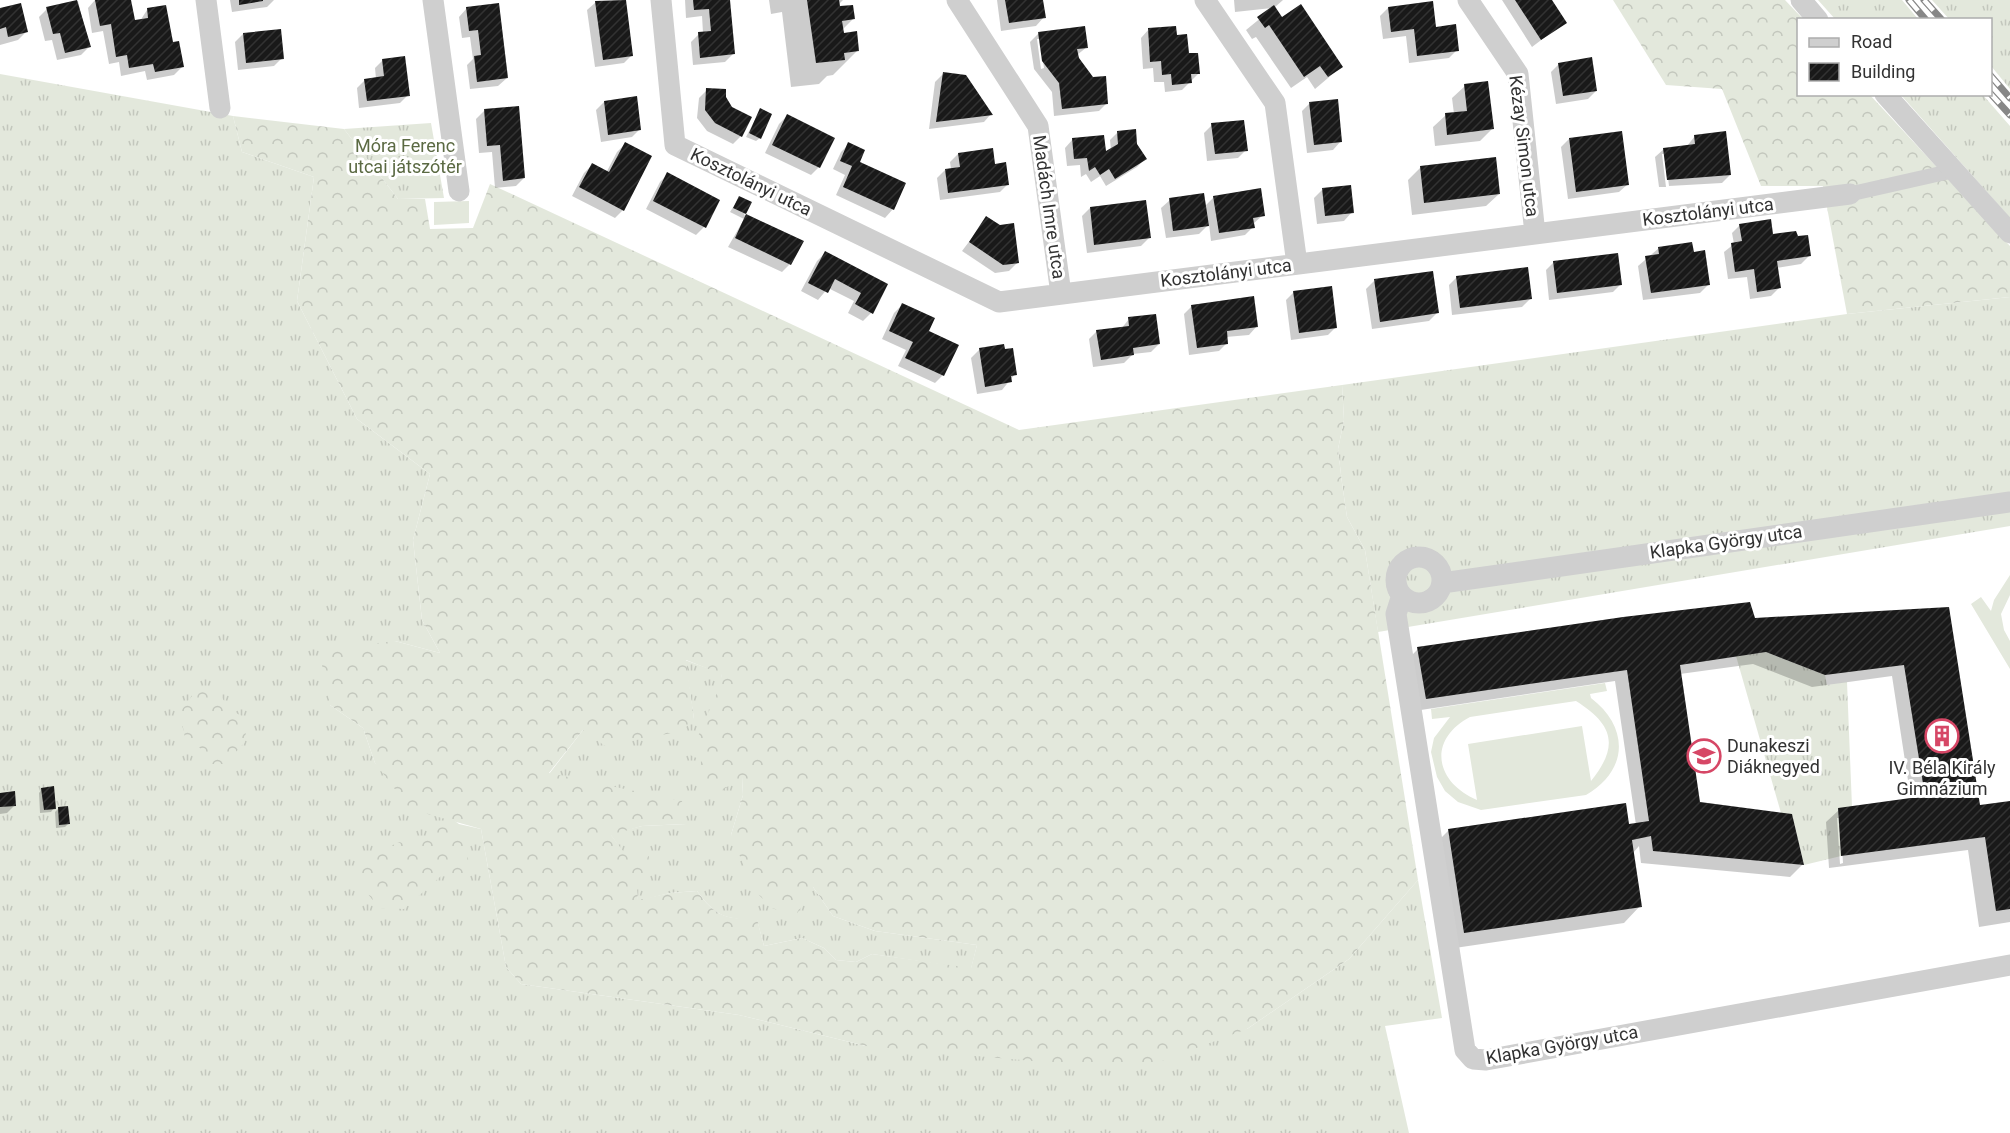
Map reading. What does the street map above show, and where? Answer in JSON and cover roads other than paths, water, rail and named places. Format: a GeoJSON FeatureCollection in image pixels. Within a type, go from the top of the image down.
{"type":"FeatureCollection","features":[{"type":"Feature","properties":{"kind":"street"},"geometry":{"type":"LineString","coordinates":[[206,0],[220,108]]}},
{"type":"Feature","properties":{"kind":"street"},"geometry":{"type":"LineString","coordinates":[[433,0],[459,191]]}},
{"type":"Feature","properties":{"kind":"street","name":"Kosztolányi utca"},"geometry":{"type":"LineString","coordinates":[[661,0],[675,145],[999,302],[1850,194],[1952,171]]}},
{"type":"Feature","properties":{"kind":"street","name":"Madách Imre utca"},"geometry":{"type":"LineString","coordinates":[[957,0],[1038,126],[1060,294]]}},
{"type":"Feature","properties":{"kind":"street"},"geometry":{"type":"LineString","coordinates":[[1205,0],[1275,103],[1297,264]]}},
{"type":"Feature","properties":{"kind":"street","name":"Kézay Simon utca"},"geometry":{"type":"LineString","coordinates":[[1468,0],[1518,74],[1535,234]]}},
{"type":"Feature","properties":{"kind":"street"},"geometry":{"type":"LineString","coordinates":[[1801,0],[1816,18]]}},
{"type":"Feature","properties":{"kind":"street"},"geometry":{"type":"LineString","coordinates":[[1886,96],[2010,233]]}},
{"type":"Feature","properties":{"kind":"street","name":"Klapka György utca"},"geometry":{"type":"LineString","coordinates":[[2010,502],[1442,583],[1442,575],[1434,562],[1428,558],[1413,558],[1406,561],[1397,574],[1402,595],[1396,614],[1465,1050],[1473,1059],[1486,1060],[2010,965]]}},
{"type":"Feature","properties":{"kind":"street"},"geometry":{"type":"LineString","coordinates":[[1402,595],[1415,602],[1423,603],[1436,596],[1442,583]]}},
{"type":"Feature","properties":{"kind":"railway"},"geometry":{"type":"LineString","coordinates":[[1909,0],[1924,18]]}},
{"type":"Feature","properties":{"kind":"railway"},"geometry":{"type":"LineString","coordinates":[[1924,0],[1940,18]]}},
{"type":"Feature","properties":{"kind":"railway"},"geometry":{"type":"LineString","coordinates":[[1992,77],[2010,98]]}},
{"type":"Feature","properties":{"kind":"railway"},"geometry":{"type":"LineString","coordinates":[[1992,95],[2010,115]]}},
{"type":"Feature","properties":{"kind":"place","name":"IV. Béla Király Gimnázium"},"geometry":{"type":"Point","coordinates":[1942,736]}},
{"type":"Feature","properties":{"kind":"place","name":"Dunakeszi Diáknegyed"},"geometry":{"type":"Point","coordinates":[1704,756]}},
{"type":"Feature","properties":{"kind":"park label","name":"Móra Ferenc utcai játszótér"},"geometry":{"type":"Point","coordinates":[405,156]}}]}
